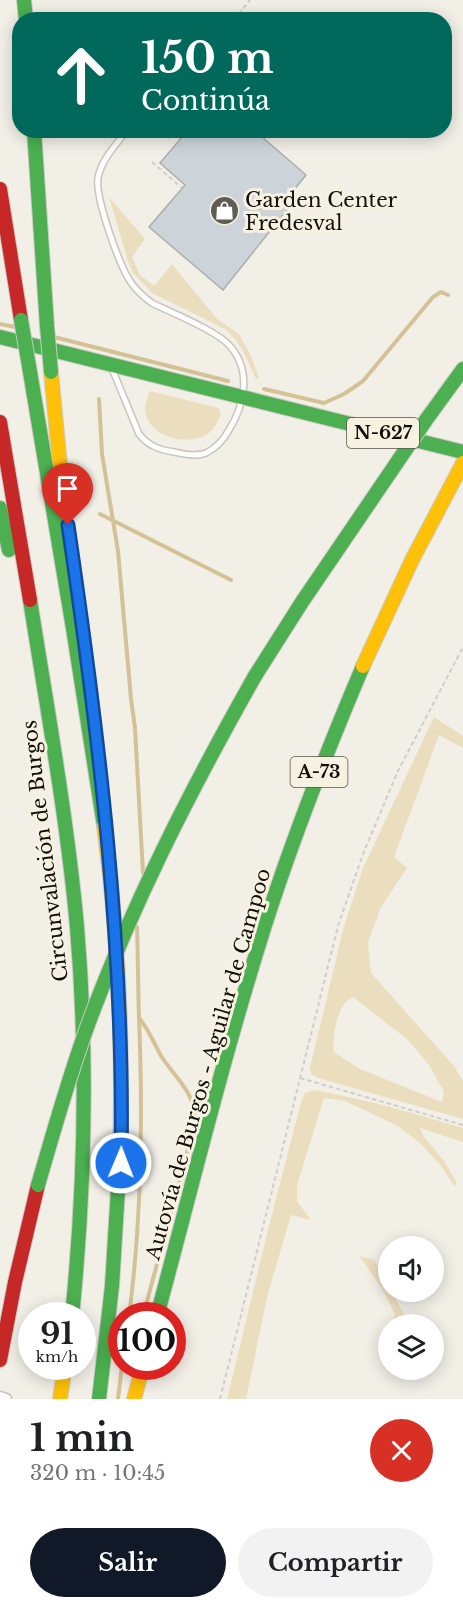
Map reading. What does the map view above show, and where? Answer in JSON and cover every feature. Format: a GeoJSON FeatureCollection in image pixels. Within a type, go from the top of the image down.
{"type":"FeatureCollection","features":[{"type":"Feature","properties":{"kind":"highway"},"geometry":{"type":"LineString","coordinates":[[35,138],[47,326],[63,496],[96,728],[117,945],[121,1030],[122,1142],[115,1263],[99,1399]]}},
{"type":"Feature","properties":{"kind":"highway"},"geometry":{"type":"LineString","coordinates":[[0,189],[87,711],[109,871]]}},
{"type":"Feature","properties":{"kind":"highway","name":"N-627"},"geometry":{"type":"LineString","coordinates":[[0,337],[463,452]]}},
{"type":"Feature","properties":{"kind":"highway"},"geometry":{"type":"LineString","coordinates":[[0,1360],[15,1282],[38,1185],[74,1065],[127,928],[183,806],[214,746],[302,602],[463,369]]}},
{"type":"Feature","properties":{"kind":"highway","name":"Circunvalación de Burgos"},"geometry":{"type":"LineString","coordinates":[[0,422],[60,792],[77,928],[83,1035],[83,1140],[79,1238],[73,1302]]}},
{"type":"Feature","properties":{"kind":"highway","name":"Autovía de Burgos - Aguilar de Campoo"},"geometry":{"type":"LineString","coordinates":[[161,1302],[236,1022],[297,832],[333,738],[385,617],[460,468]]}},
{"type":"Feature","properties":{"kind":"highway"},"geometry":{"type":"LineString","coordinates":[[0,508],[19,600],[77,928]]}},
{"type":"Feature","properties":{"kind":"highway"},"geometry":{"type":"LineString","coordinates":[[60,1399],[63,1380]]}},
{"type":"Feature","properties":{"kind":"highway"},"geometry":{"type":"LineString","coordinates":[[134,1399],[139,1380]]}},
{"type":"Feature","properties":{"kind":"street"},"geometry":{"type":"LineString","coordinates":[[0,1397],[6,1399]]}},
{"type":"Feature","properties":{"kind":"lane"},"geometry":{"type":"LineString","coordinates":[[110,365],[139,434],[153,447],[166,451],[193,455],[205,453],[214,448],[225,437],[237,418],[244,398],[239,361],[234,350],[217,335],[145,298],[131,283],[121,263],[101,206],[98,177],[103,163],[121,138]]}},
{"type":"Feature","properties":{"kind":"path"},"geometry":{"type":"LineString","coordinates":[[240,12],[250,0]]}},
{"type":"Feature","properties":{"kind":"path"},"geometry":{"type":"LineString","coordinates":[[152,162],[182,188]]}},
{"type":"Feature","properties":{"kind":"path"},"geometry":{"type":"LineString","coordinates":[[220,1399],[338,926],[363,854],[398,771],[463,647]]}},
{"type":"Feature","properties":{"kind":"path"},"geometry":{"type":"LineString","coordinates":[[300,1078],[463,1125]]}},
{"type":"Feature","properties":{"kind":"shaded area"},"geometry":{"type":"Polygon","coordinates":[[[109,197],[145,239],[132,257],[140,275],[154,286],[172,264],[217,319],[239,334],[252,358],[259,378],[256,379],[243,351],[225,329],[152,293],[133,273],[109,197]]]}},
{"type":"Feature","properties":{"kind":"shaded area"},"geometry":{"type":"Polygon","coordinates":[[[150,391],[218,408],[221,414],[214,427],[204,436],[186,440],[176,439],[159,432],[147,418],[145,407],[150,391]]]}},
{"type":"Feature","properties":{"kind":"shaded area"},"geometry":{"type":"Polygon","coordinates":[[[434,717],[463,736],[463,748],[439,735],[394,857],[407,868],[381,907],[368,942],[371,973],[454,1066],[463,1081],[463,1119],[318,1078],[311,1074],[310,1068],[344,926],[363,868],[434,717]],[[353,997],[346,1002],[339,1014],[334,1034],[334,1052],[360,1069],[442,1102],[444,1092],[429,1065],[407,1039],[353,997]]]}},
{"type":"Feature","properties":{"kind":"shaded area"},"geometry":{"type":"Polygon","coordinates":[[[314,1090],[389,1107],[463,1128],[463,1142],[420,1128],[457,1183],[454,1186],[441,1166],[421,1144],[398,1126],[345,1101],[324,1098],[297,1185],[297,1201],[311,1220],[291,1215],[267,1297],[246,1399],[227,1399],[301,1102],[305,1093],[314,1090]]]}},
{"type":"Feature","properties":{"kind":"shaded area"},"geometry":{"type":"Polygon","coordinates":[[[359,1256],[374,1260],[378,1267],[378,1283],[359,1256]]]}},
{"type":"Feature","properties":{"kind":"shaded area"},"geometry":{"type":"Polygon","coordinates":[[[388,1302],[397,1302],[404,1314],[394,1314],[388,1302]]]}},
{"type":"Feature","properties":{"kind":"building","name":"Garden Center Fredesval"},"geometry":{"type":"Polygon","coordinates":[[[181,138],[263,138],[306,175],[293,191],[298,196],[223,290],[149,227],[185,185],[160,163],[181,138]]]}},
{"type":"Feature","properties":{"kind":"waterway"},"geometry":{"type":"LineString","coordinates":[[264,389],[324,403],[344,394],[363,381],[433,297],[441,292],[448,295]]}},
{"type":"Feature","properties":{"kind":"waterway"},"geometry":{"type":"LineString","coordinates":[[0,324],[15,327]]}},
{"type":"Feature","properties":{"kind":"waterway"},"geometry":{"type":"LineString","coordinates":[[54,337],[228,381]]}},
{"type":"Feature","properties":{"kind":"waterway"},"geometry":{"type":"LineString","coordinates":[[99,399],[102,454],[118,551],[135,728],[143,873]]}},
{"type":"Feature","properties":{"kind":"waterway"},"geometry":{"type":"LineString","coordinates":[[100,514],[231,580]]}},
{"type":"Feature","properties":{"kind":"waterway"},"geometry":{"type":"LineString","coordinates":[[131,1302],[137,1242],[140,1167],[141,1092],[137,927]]}},
{"type":"Feature","properties":{"kind":"waterway"},"geometry":{"type":"LineString","coordinates":[[139,1018],[161,1056],[189,1094],[195,1123],[147,1302]]}},
{"type":"Feature","properties":{"kind":"waterway"},"geometry":{"type":"LineString","coordinates":[[118,1399],[120,1380]]}},
{"type":"Feature","properties":{"kind":"traffic: fast"},"geometry":{"type":"LineString","coordinates":[[24,0],[25,12]]}},
{"type":"Feature","properties":{"kind":"traffic: fast"},"geometry":{"type":"LineString","coordinates":[[35,138],[47,326]]}},
{"type":"Feature","properties":{"kind":"traffic: fast"},"geometry":{"type":"LineString","coordinates":[[21,320],[29,366]]}},
{"type":"Feature","properties":{"kind":"traffic: fast"},"geometry":{"type":"LineString","coordinates":[[47,326],[51,372]]}},
{"type":"Feature","properties":{"kind":"traffic: fast"},"geometry":{"type":"LineString","coordinates":[[0,337],[463,452]]}},
{"type":"Feature","properties":{"kind":"traffic: fast"},"geometry":{"type":"LineString","coordinates":[[29,366],[104,826]]}},
{"type":"Feature","properties":{"kind":"traffic: fast"},"geometry":{"type":"LineString","coordinates":[[426,420],[463,369]]}},
{"type":"Feature","properties":{"kind":"traffic: fast"},"geometry":{"type":"LineString","coordinates":[[400,458],[426,420]]}},
{"type":"Feature","properties":{"kind":"traffic: fast"},"geometry":{"type":"LineString","coordinates":[[255,676],[302,602],[400,458]]}},
{"type":"Feature","properties":{"kind":"traffic: fast"},"geometry":{"type":"LineString","coordinates":[[0,508],[9,550]]}},
{"type":"Feature","properties":{"kind":"traffic: fast"},"geometry":{"type":"LineString","coordinates":[[30,600],[68,845],[77,927],[83,1024],[84,1122],[80,1219],[73,1302]]}},
{"type":"Feature","properties":{"kind":"traffic: fast"},"geometry":{"type":"LineString","coordinates":[[161,1302],[222,1071],[265,925],[311,794],[363,666]]}},
{"type":"Feature","properties":{"kind":"traffic: fast"},"geometry":{"type":"LineString","coordinates":[[38,1185],[78,1052],[121,941],[162,851],[255,676]]}},
{"type":"Feature","properties":{"kind":"traffic: fast"},"geometry":{"type":"LineString","coordinates":[[99,1399],[112,1286],[120,1156]]}},
{"type":"Feature","properties":{"kind":"traffic: slow"},"geometry":{"type":"LineString","coordinates":[[51,372],[63,496]]}},
{"type":"Feature","properties":{"kind":"traffic: slow"},"geometry":{"type":"LineString","coordinates":[[363,666],[412,560],[463,463]]}},
{"type":"Feature","properties":{"kind":"traffic: slow"},"geometry":{"type":"LineString","coordinates":[[104,826],[119,991],[120,1156]]}},
{"type":"Feature","properties":{"kind":"traffic: slow"},"geometry":{"type":"LineString","coordinates":[[60,1399],[63,1380]]}},
{"type":"Feature","properties":{"kind":"traffic: slow"},"geometry":{"type":"LineString","coordinates":[[134,1399],[139,1380]]}},
{"type":"Feature","properties":{"kind":"traffic: jam"},"geometry":{"type":"LineString","coordinates":[[0,189],[21,320]]}},
{"type":"Feature","properties":{"kind":"traffic: jam"},"geometry":{"type":"LineString","coordinates":[[0,422],[30,600]]}},
{"type":"Feature","properties":{"kind":"traffic: jam"},"geometry":{"type":"LineString","coordinates":[[0,1360],[15,1282],[38,1185]]}},
{"type":"Feature","properties":{"kind":"place","name":"Garden Center Fredesval"},"geometry":{"type":"Point","coordinates":[224,211]}},
{"type":"Feature","properties":{"kind":"route"},"geometry":{"type":"LineString","coordinates":[[68,525],[97,740],[117,945],[122,1065],[121,1163]]}}]}
